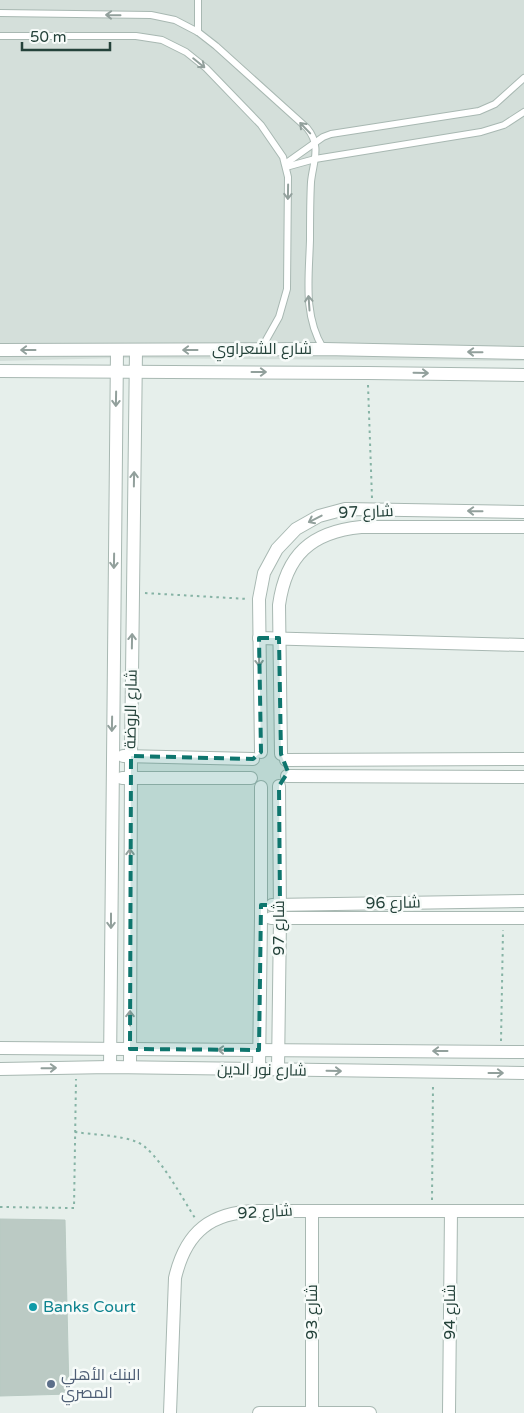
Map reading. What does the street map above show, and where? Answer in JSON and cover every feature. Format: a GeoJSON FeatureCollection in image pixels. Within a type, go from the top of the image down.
{"type":"FeatureCollection","features":[{"type":"Feature","properties":{"kind":"street","name":"شارع الشعراوي"},"geometry":{"type":"LineString","coordinates":[[0,350],[324,349],[524,353]]}},
{"type":"Feature","properties":{"kind":"street","name":"شارع الروضة"},"geometry":{"type":"LineString","coordinates":[[110,1067],[117,350]]}},
{"type":"Feature","properties":{"kind":"street","name":"شارع الروضة"},"geometry":{"type":"LineString","coordinates":[[130,1067],[130,778],[136,350]]}},
{"type":"Feature","properties":{"kind":"street","name":"شارع الشعراوي"},"geometry":{"type":"LineString","coordinates":[[0,371],[368,372],[524,375]]}},
{"type":"Feature","properties":{"kind":"street","name":"شارع 97"},"geometry":{"type":"LineString","coordinates":[[257,756],[259,599],[264,573],[277,549],[296,529],[319,516],[346,509],[524,512]]}},
{"type":"Feature","properties":{"kind":"street","name":"شارع 97"},"geometry":{"type":"LineString","coordinates":[[284,757],[279,606],[282,585],[291,566],[304,549],[321,537],[340,530],[361,528],[524,528]]}},
{"type":"Feature","properties":{"kind":"street"},"geometry":{"type":"LineString","coordinates":[[259,638],[524,645]]}},
{"type":"Feature","properties":{"kind":"street"},"geometry":{"type":"LineString","coordinates":[[112,756],[257,756],[271,750],[284,757],[524,759]]}},
{"type":"Feature","properties":{"kind":"street"},"geometry":{"type":"LineString","coordinates":[[257,756],[250,768],[252,778],[261,787],[270,789],[279,786],[287,776],[288,768],[284,757]]}},
{"type":"Feature","properties":{"kind":"street"},"geometry":{"type":"LineString","coordinates":[[287,776],[524,777]]}},
{"type":"Feature","properties":{"kind":"street"},"geometry":{"type":"LineString","coordinates":[[112,778],[252,778]]}},
{"type":"Feature","properties":{"kind":"street","name":"شارع 97"},"geometry":{"type":"LineString","coordinates":[[278,1070],[279,786]]}},
{"type":"Feature","properties":{"kind":"street","name":"شارع 97"},"geometry":{"type":"LineString","coordinates":[[259,1070],[261,787]]}},
{"type":"Feature","properties":{"kind":"street","name":"شارع 96"},"geometry":{"type":"LineString","coordinates":[[261,905],[524,901]]}},
{"type":"Feature","properties":{"kind":"street","name":"شارع 96"},"geometry":{"type":"LineString","coordinates":[[261,918],[524,918]]}},
{"type":"Feature","properties":{"kind":"street","name":"شارع نور الدين"},"geometry":{"type":"LineString","coordinates":[[0,1048],[524,1052]]}},
{"type":"Feature","properties":{"kind":"street","name":"شارع نور الدين"},"geometry":{"type":"LineString","coordinates":[[0,1069],[130,1067],[524,1073]]}},
{"type":"Feature","properties":{"kind":"street","name":"شارع 92"},"geometry":{"type":"LineString","coordinates":[[170,1413],[175,1278],[179,1259],[188,1242],[202,1228],[219,1217],[239,1211],[524,1211]]}},
{"type":"Feature","properties":{"kind":"street","name":"شارع 93"},"geometry":{"type":"LineString","coordinates":[[312,1211],[312,1413]]}},
{"type":"Feature","properties":{"kind":"street","name":"شارع 94"},"geometry":{"type":"LineString","coordinates":[[450,1413],[451,1211]]}},
{"type":"Feature","properties":{"kind":"street"},"geometry":{"type":"LineString","coordinates":[[259,1413],[370,1413]]}},
{"type":"Feature","properties":{"kind":"lane"},"geometry":{"type":"LineString","coordinates":[[198,0],[198,32]]}},
{"type":"Feature","properties":{"kind":"lane"},"geometry":{"type":"LineString","coordinates":[[0,13],[151,15],[175,20],[198,32],[216,46],[307,128],[316,143],[311,182],[308,305],[314,330],[324,349]]}},
{"type":"Feature","properties":{"kind":"lane"},"geometry":{"type":"LineString","coordinates":[[0,36],[136,36],[162,40],[186,52],[206,68],[261,125],[280,151],[286,165],[288,177],[287,289],[279,317],[261,349]]}},
{"type":"Feature","properties":{"kind":"lane"},"geometry":{"type":"LineString","coordinates":[[286,165],[331,134],[479,111],[495,104],[524,78]]}},
{"type":"Feature","properties":{"kind":"lane"},"geometry":{"type":"LineString","coordinates":[[286,165],[481,132],[504,125],[524,112]]}},
{"type":"Feature","properties":{"kind":"path"},"geometry":{"type":"LineString","coordinates":[[368,372],[372,510]]}},
{"type":"Feature","properties":{"kind":"path"},"geometry":{"type":"LineString","coordinates":[[133,593],[259,599]]}},
{"type":"Feature","properties":{"kind":"path"},"geometry":{"type":"LineString","coordinates":[[501,1051],[503,918]]}},
{"type":"Feature","properties":{"kind":"path"},"geometry":{"type":"LineString","coordinates":[[0,1207],[74,1208],[76,1068]]}},
{"type":"Feature","properties":{"kind":"path"},"geometry":{"type":"LineString","coordinates":[[432,1211],[433,1072]]}},
{"type":"Feature","properties":{"kind":"path"},"geometry":{"type":"LineString","coordinates":[[75,1132],[130,1140],[144,1146],[155,1156],[202,1228]]}},
{"type":"Feature","properties":{"kind":"highlighted area"},"geometry":{"type":"Polygon","coordinates":[[[259,638],[279,638],[281,754],[288,772],[279,786],[280,905],[261,905],[259,1050],[130,1049],[131,756],[253,759],[261,752],[259,638]]]}},
{"type":"Feature","properties":{"kind":"shaded area"},"geometry":{"type":"Polygon","coordinates":[[[0,0],[524,0],[524,361],[117,358],[0,361],[0,0]]]}},
{"type":"Feature","properties":{"kind":"building","name":"Banks Court"},"geometry":{"type":"Polygon","coordinates":[[[0,1219],[65,1220],[69,1394],[0,1396],[0,1219]]]}},
{"type":"Feature","properties":{"kind":"place","name":"Banks Court"},"geometry":{"type":"Point","coordinates":[33,1307]}},
{"type":"Feature","properties":{"kind":"place","name":"البنك الأهلي المصري"},"geometry":{"type":"Point","coordinates":[51,1384]}}]}
